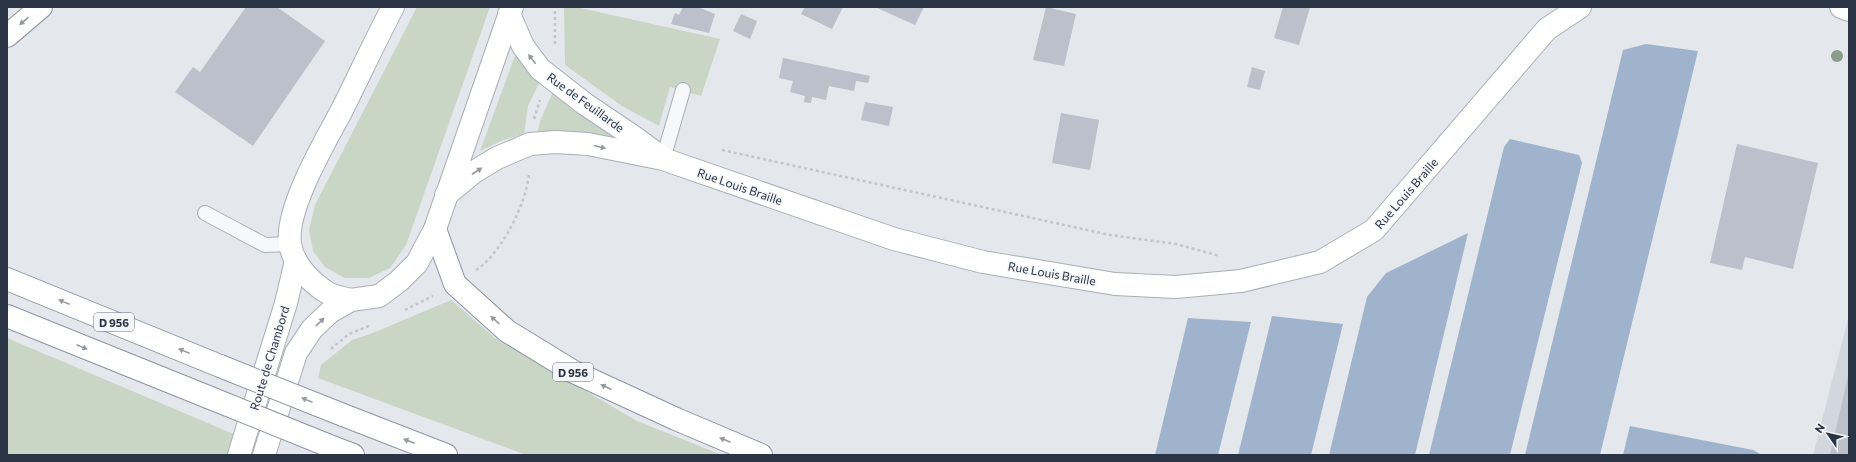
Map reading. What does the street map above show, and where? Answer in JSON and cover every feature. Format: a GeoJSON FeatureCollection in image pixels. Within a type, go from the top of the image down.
{"type":"FeatureCollection","features":[{"type":"Feature","properties":{"kind":"main road"},"geometry":{"type":"LineString","coordinates":[[7,36],[40,7]]}},
{"type":"Feature","properties":{"kind":"main road","name":"Route de Chambord"},"geometry":{"type":"LineString","coordinates":[[239,455],[286,302],[293,252],[291,223],[299,198],[393,7]]}},
{"type":"Feature","properties":{"kind":"main road","name":"Rue Louis Braille"},"geometry":{"type":"LineString","coordinates":[[446,194],[486,165],[530,144],[556,142],[588,144],[613,150],[663,158],[894,240],[983,262],[1115,284],[1176,287],[1241,281],[1320,262],[1374,230],[1548,29],[1580,7]]}},
{"type":"Feature","properties":{"kind":"main road"},"geometry":{"type":"LineString","coordinates":[[1841,7],[1849,10]]}},
{"type":"Feature","properties":{"kind":"main road"},"geometry":{"type":"LineString","coordinates":[[264,455],[296,353],[312,330],[330,312],[351,300],[379,296],[417,263],[435,229],[510,11]]}},
{"type":"Feature","properties":{"kind":"main road","name":"Rue de Feuillarde"},"geometry":{"type":"LineString","coordinates":[[510,11],[523,46],[540,69],[584,104],[634,136],[663,158]]}},
{"type":"Feature","properties":{"kind":"main road","name":"D 956"},"geometry":{"type":"LineString","coordinates":[[435,229],[455,284],[507,331],[574,372],[676,419],[761,455]]}},
{"type":"Feature","properties":{"kind":"main road"},"geometry":{"type":"LineString","coordinates":[[293,252],[305,274],[328,293],[351,300]]}},
{"type":"Feature","properties":{"kind":"main road","name":"D 956"},"geometry":{"type":"LineString","coordinates":[[7,279],[220,366],[446,455]]}},
{"type":"Feature","properties":{"kind":"main road"},"geometry":{"type":"LineString","coordinates":[[7,316],[353,455]]}},
{"type":"Feature","properties":{"kind":"lane"},"geometry":{"type":"LineString","coordinates":[[663,158],[683,90]]}},
{"type":"Feature","properties":{"kind":"lane"},"geometry":{"type":"LineString","coordinates":[[205,213],[265,245],[293,252]]}},
{"type":"Feature","properties":{"kind":"path"},"geometry":{"type":"LineString","coordinates":[[716,149],[1110,236],[1176,244],[1222,256]]}},
{"type":"Feature","properties":{"kind":"shaded area"},"geometry":{"type":"Polygon","coordinates":[[[1849,315],[1849,455],[1813,455],[1849,315]]]}},
{"type":"Feature","properties":{"kind":"green space"},"geometry":{"type":"Polygon","coordinates":[[[417,7],[490,7],[406,245],[390,268],[369,278],[345,278],[325,267],[313,251],[309,230],[315,205],[417,7]]]}},
{"type":"Feature","properties":{"kind":"green space"},"geometry":{"type":"Polygon","coordinates":[[[564,7],[576,7],[720,39],[701,96],[670,87],[659,126],[622,106],[565,65],[564,7]]]}},
{"type":"Feature","properties":{"kind":"green space"},"geometry":{"type":"Polygon","coordinates":[[[516,53],[540,81],[528,106],[524,134],[503,140],[480,151],[516,53]]]}},
{"type":"Feature","properties":{"kind":"green space"},"geometry":{"type":"Polygon","coordinates":[[[553,92],[611,136],[609,139],[538,131],[540,121],[553,92]]]}},
{"type":"Feature","properties":{"kind":"green space"},"geometry":{"type":"Polygon","coordinates":[[[451,300],[495,338],[637,421],[722,455],[526,455],[318,378],[321,365],[352,340],[373,333],[451,300]]]}},
{"type":"Feature","properties":{"kind":"green space"},"geometry":{"type":"Polygon","coordinates":[[[7,338],[236,435],[227,455],[7,455],[7,338]]]}},
{"type":"Feature","properties":{"kind":"water"},"geometry":{"type":"Polygon","coordinates":[[[1646,44],[1698,51],[1600,455],[1525,455],[1623,50],[1646,44]]]}},
{"type":"Feature","properties":{"kind":"water"},"geometry":{"type":"Polygon","coordinates":[[[1510,139],[1579,155],[1582,163],[1510,455],[1429,455],[1504,147],[1510,139]]]}},
{"type":"Feature","properties":{"kind":"water"},"geometry":{"type":"Polygon","coordinates":[[[1468,233],[1415,455],[1329,455],[1367,297],[1386,273],[1468,233]]]}},
{"type":"Feature","properties":{"kind":"water"},"geometry":{"type":"Polygon","coordinates":[[[1272,316],[1343,324],[1311,455],[1238,455],[1272,316]]]}},
{"type":"Feature","properties":{"kind":"water"},"geometry":{"type":"Polygon","coordinates":[[[1188,318],[1251,322],[1218,455],[1155,455],[1188,318]]]}},
{"type":"Feature","properties":{"kind":"water"},"geometry":{"type":"Polygon","coordinates":[[[1630,426],[1753,450],[1762,455],[1623,455],[1630,426]]]}},
{"type":"Feature","properties":{"kind":"building"},"geometry":{"type":"Polygon","coordinates":[[[246,7],[277,7],[325,41],[253,146],[175,92],[193,67],[200,72],[246,7]]]}},
{"type":"Feature","properties":{"kind":"building"},"geometry":{"type":"Polygon","coordinates":[[[683,7],[698,7],[715,14],[709,33],[671,24],[675,13],[679,15],[683,7]]]}},
{"type":"Feature","properties":{"kind":"building"},"geometry":{"type":"Polygon","coordinates":[[[805,7],[843,7],[832,29],[801,14],[805,7]]]}},
{"type":"Feature","properties":{"kind":"building"},"geometry":{"type":"Polygon","coordinates":[[[875,7],[924,7],[915,25],[875,7]]]}},
{"type":"Feature","properties":{"kind":"building"},"geometry":{"type":"Polygon","coordinates":[[[1046,7],[1076,14],[1064,66],[1033,60],[1046,7]]]}},
{"type":"Feature","properties":{"kind":"building"},"geometry":{"type":"Polygon","coordinates":[[[1283,7],[1310,7],[1299,45],[1274,38],[1283,7]]]}},
{"type":"Feature","properties":{"kind":"building"},"geometry":{"type":"Polygon","coordinates":[[[741,14],[757,21],[750,39],[733,31],[741,14]]]}},
{"type":"Feature","properties":{"kind":"building"},"geometry":{"type":"Polygon","coordinates":[[[783,58],[870,76],[868,83],[856,81],[854,91],[829,86],[826,100],[812,97],[811,103],[804,102],[805,96],[790,92],[793,81],[779,78],[783,58]]]}},
{"type":"Feature","properties":{"kind":"building"},"geometry":{"type":"Polygon","coordinates":[[[1252,67],[1265,71],[1260,90],[1247,87],[1252,67]]]}},
{"type":"Feature","properties":{"kind":"building"},"geometry":{"type":"Polygon","coordinates":[[[865,102],[893,107],[889,126],[861,120],[865,102]]]}},
{"type":"Feature","properties":{"kind":"building"},"geometry":{"type":"Polygon","coordinates":[[[1061,113],[1099,120],[1090,170],[1052,163],[1061,113]]]}},
{"type":"Feature","properties":{"kind":"building"},"geometry":{"type":"Polygon","coordinates":[[[1737,144],[1818,163],[1793,269],[1745,257],[1742,270],[1710,263],[1737,144]]]}},
{"type":"Feature","properties":{"kind":"building"},"geometry":{"type":"Polygon","coordinates":[[[1848,376],[1849,455],[1830,455],[1848,376]]]}}]}
